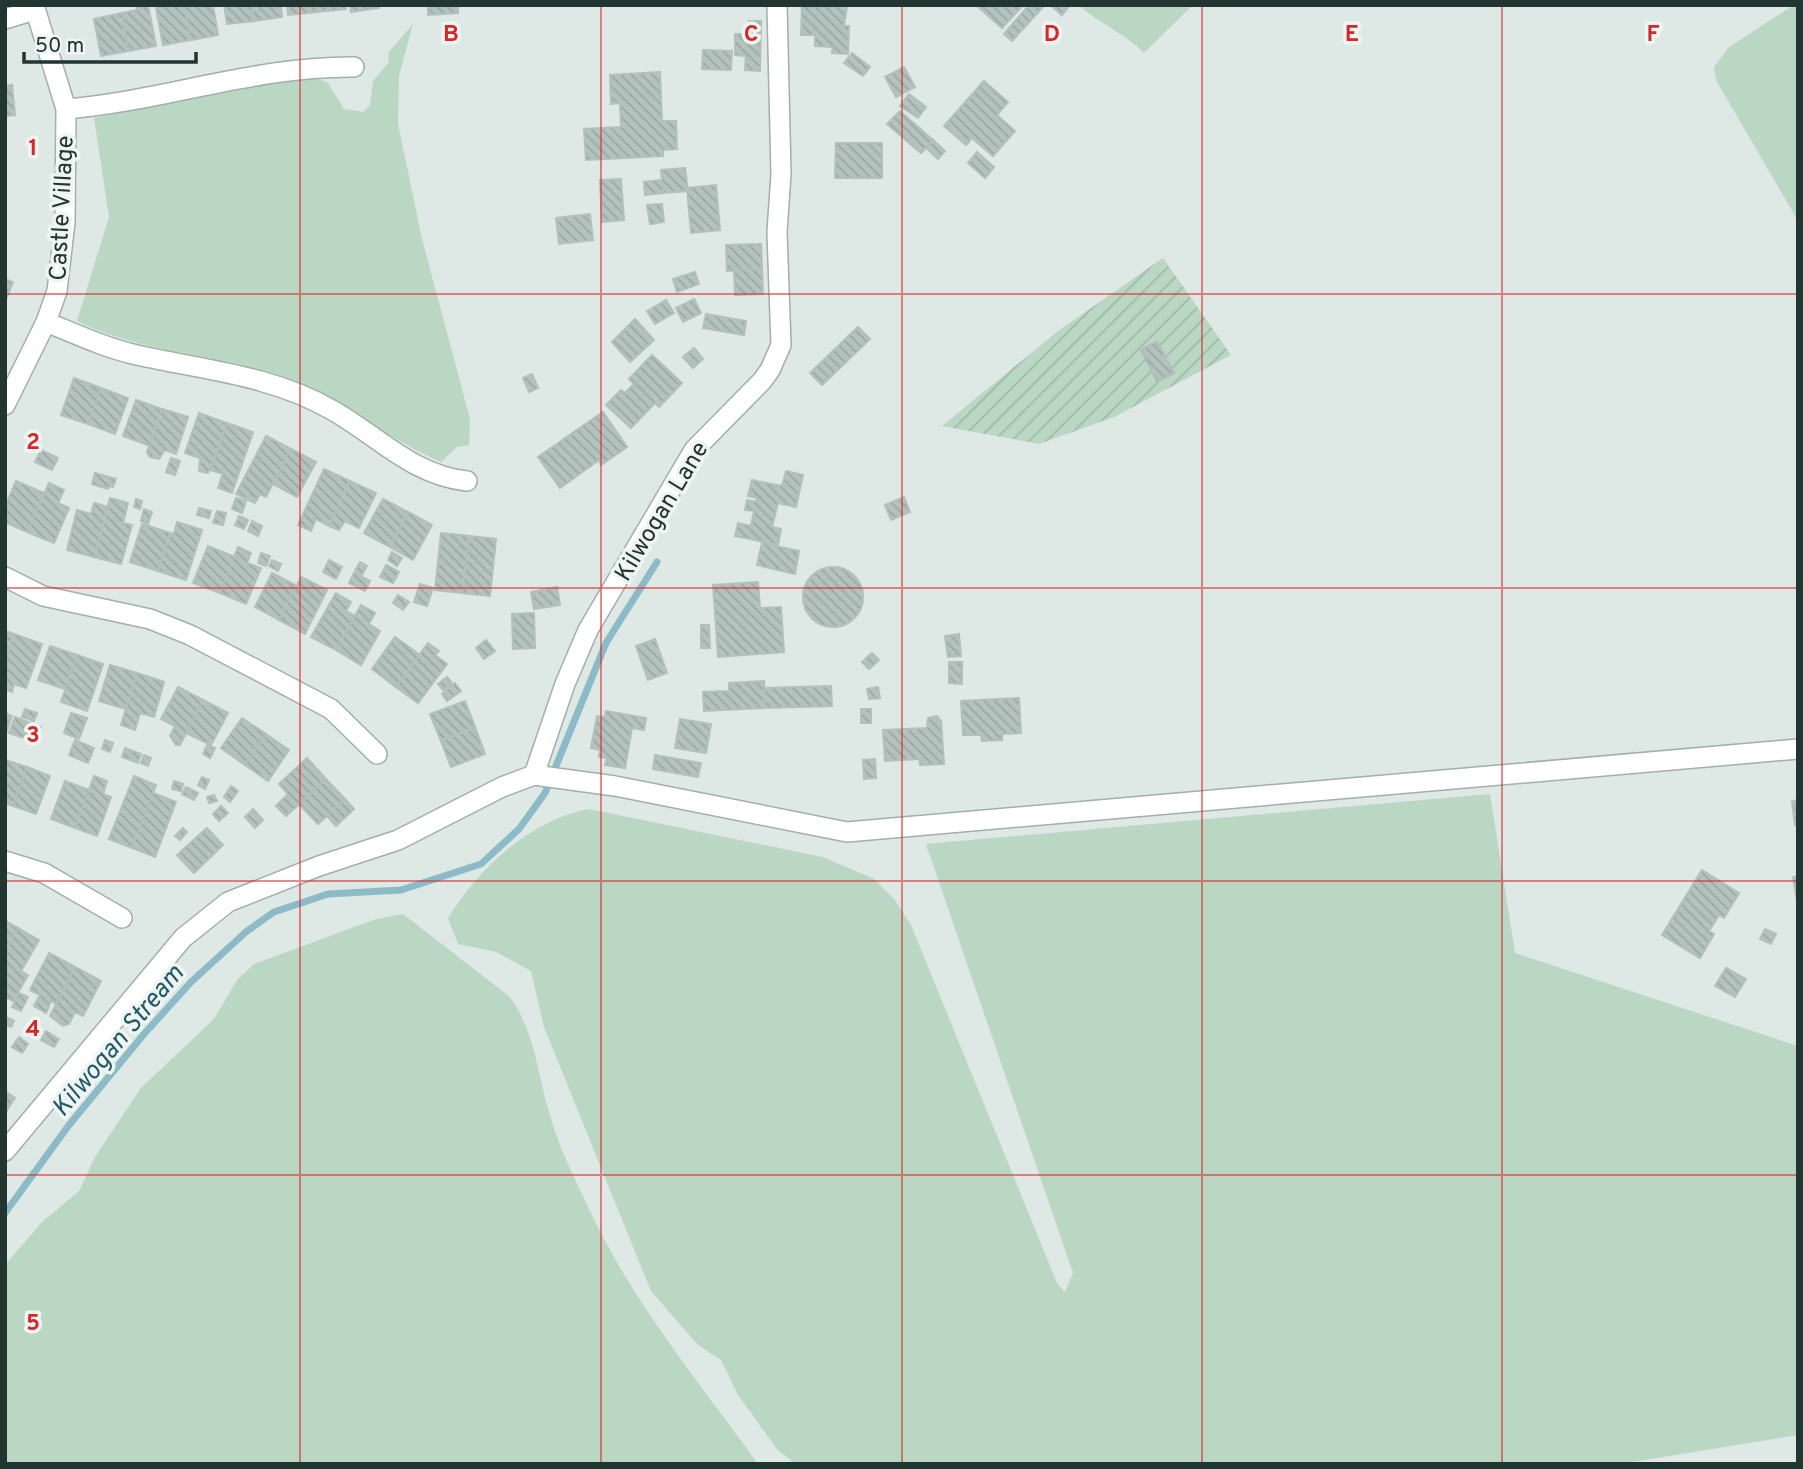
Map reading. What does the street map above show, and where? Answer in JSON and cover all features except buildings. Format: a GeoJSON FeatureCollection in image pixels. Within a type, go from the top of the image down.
{"type":"FeatureCollection","features":[{"type":"Feature","properties":{"kind":"street","name":"Kilwogan Lane"},"geometry":{"type":"LineString","coordinates":[[539,776],[565,684],[588,630],[694,450],[762,380],[770,370],[781,345],[777,232],[781,174],[777,5]]}},
{"type":"Feature","properties":{"kind":"street"},"geometry":{"type":"LineString","coordinates":[[5,19],[34,7]]}},
{"type":"Feature","properties":{"kind":"street","name":"Castle Village"},"geometry":{"type":"LineString","coordinates":[[5,405],[46,322],[57,291],[65,222],[66,108],[34,7]]}},
{"type":"Feature","properties":{"kind":"street"},"geometry":{"type":"LineString","coordinates":[[66,108],[109,105],[286,71],[354,67]]}},
{"type":"Feature","properties":{"kind":"street"},"geometry":{"type":"LineString","coordinates":[[46,322],[134,354],[278,385],[331,409],[424,471],[446,479],[467,481]]}},
{"type":"Feature","properties":{"kind":"street"},"geometry":{"type":"LineString","coordinates":[[5,578],[43,596],[150,619],[190,635],[331,709],[377,754]]}},
{"type":"Feature","properties":{"kind":"street"},"geometry":{"type":"LineString","coordinates":[[5,1151],[183,938],[228,902],[319,866],[398,840],[502,787],[539,776],[847,832],[1798,749]]}},
{"type":"Feature","properties":{"kind":"street"},"geometry":{"type":"LineString","coordinates":[[5,861],[44,873],[122,918]]}},
{"type":"Feature","properties":{"kind":"green space"},"geometry":{"type":"Polygon","coordinates":[[[1078,5],[1193,5],[1144,53],[1078,5]]]}},
{"type":"Feature","properties":{"kind":"green space"},"geometry":{"type":"Polygon","coordinates":[[[1798,5],[1798,221],[1716,80],[1714,67],[1729,47],[1798,5]]]}},
{"type":"Feature","properties":{"kind":"green space"},"geometry":{"type":"Polygon","coordinates":[[[413,24],[399,76],[398,124],[422,239],[470,419],[469,445],[457,447],[441,462],[302,384],[256,368],[126,340],[77,321],[109,217],[94,118],[229,89],[316,78],[328,83],[344,109],[363,112],[370,105],[373,81],[389,62],[388,53],[413,24]]]}},
{"type":"Feature","properties":{"kind":"green space"},"geometry":{"type":"Polygon","coordinates":[[[1163,258],[1231,355],[1114,417],[1039,444],[942,426],[1058,331],[1163,258]]]}},
{"type":"Feature","properties":{"kind":"green space"},"geometry":{"type":"Polygon","coordinates":[[[1490,794],[1515,953],[1798,1046],[1798,1435],[1620,1464],[795,1464],[777,1449],[738,1395],[721,1360],[698,1345],[651,1291],[544,1027],[531,971],[496,952],[458,944],[448,918],[475,881],[508,849],[546,824],[589,809],[823,857],[874,879],[895,900],[911,925],[1057,1283],[1065,1292],[1073,1273],[926,844],[1490,794]]]}},
{"type":"Feature","properties":{"kind":"green space"},"geometry":{"type":"Polygon","coordinates":[[[403,914],[510,997],[530,1038],[562,1150],[607,1245],[646,1310],[758,1464],[5,1464],[5,1265],[41,1223],[79,1191],[95,1157],[141,1088],[214,1019],[237,980],[254,964],[376,919],[403,914]]]}},
{"type":"Feature","properties":{"kind":"waterway","name":"Kilwogan Stream"},"geometry":{"type":"LineString","coordinates":[[5,1213],[69,1125],[144,1034],[191,982],[247,931],[274,912],[328,894],[401,890],[481,864],[519,829],[545,793],[606,643],[657,562]]}}]}
